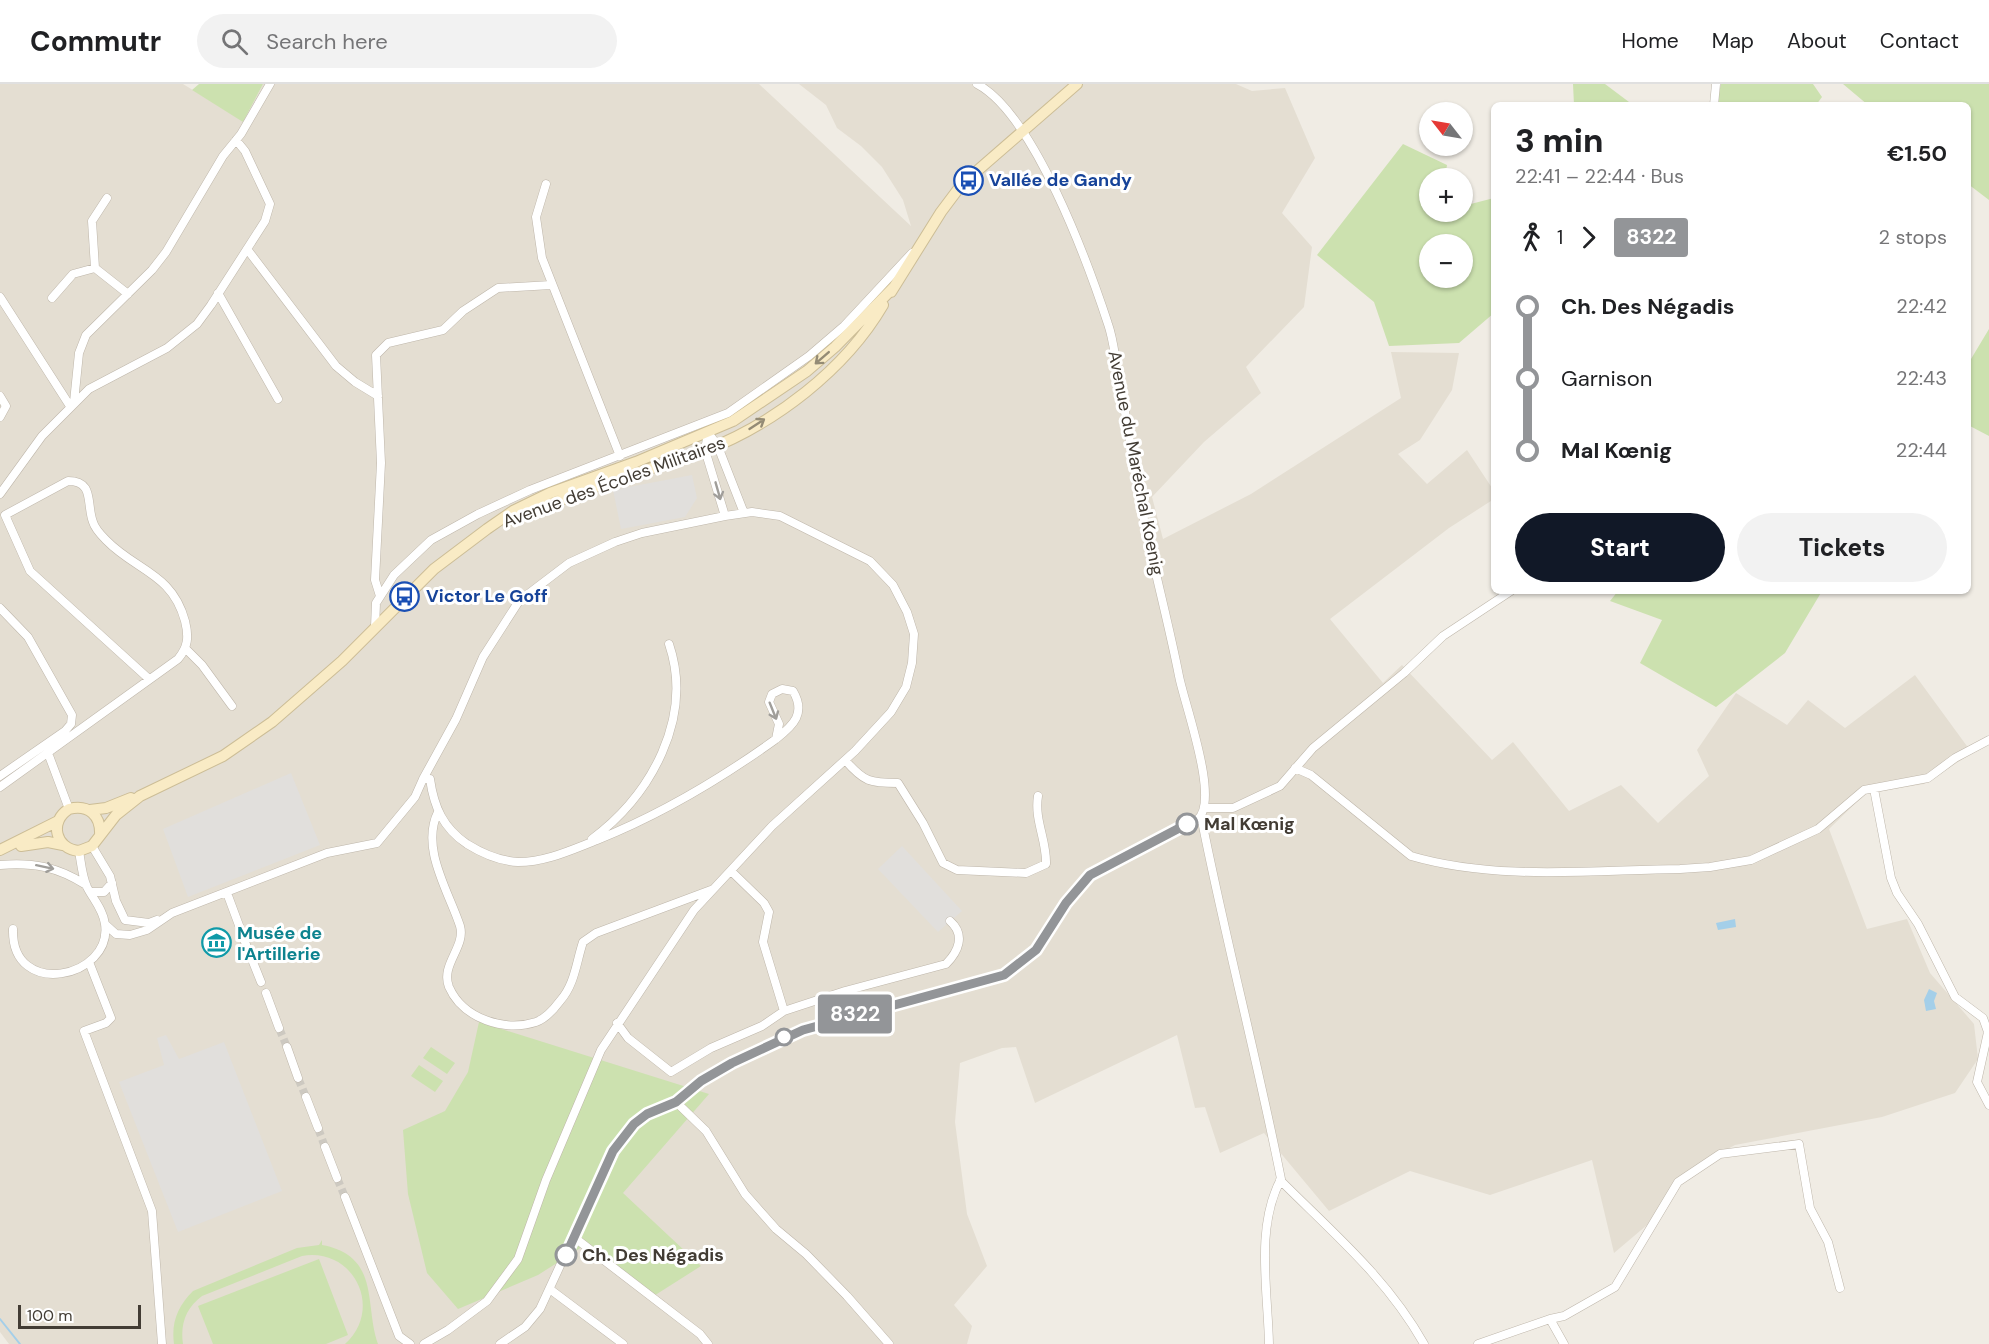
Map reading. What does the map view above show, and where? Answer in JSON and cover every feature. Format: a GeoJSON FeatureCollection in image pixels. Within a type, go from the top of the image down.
{"type":"FeatureCollection","features":[{"type":"Feature","properties":{"kind":"street"},"geometry":{"type":"LineString","coordinates":[[72,404],[80,353],[86,335],[166,252],[223,156],[236,140],[270,84]]}},
{"type":"Feature","properties":{"kind":"street","name":"Avenue du Maréchal Koenig"},"geometry":{"type":"LineString","coordinates":[[977,84],[994,97],[1023,132],[1065,211],[1109,326],[1140,499],[1183,696],[1197,743],[1205,808]]}},
{"type":"Feature","properties":{"kind":"street","name":"Avenue des Écoles Militaires"},"geometry":{"type":"LineString","coordinates":[[488,529],[601,484],[705,450],[748,430],[776,412],[850,351],[875,319],[920,245],[962,184],[1077,84]]}},
{"type":"Feature","properties":{"kind":"street"},"geometry":{"type":"LineString","coordinates":[[1714,102],[1716,84]]}},
{"type":"Feature","properties":{"kind":"street"},"geometry":{"type":"LineString","coordinates":[[0,494],[42,436],[89,388],[167,348],[197,324],[266,221],[270,204],[256,171],[236,140]]}},
{"type":"Feature","properties":{"kind":"street"},"geometry":{"type":"LineString","coordinates":[[546,184],[536,217],[542,258],[620,456]]}},
{"type":"Feature","properties":{"kind":"street"},"geometry":{"type":"LineString","coordinates":[[94,268],[92,220],[107,198]]}},
{"type":"Feature","properties":{"kind":"street"},"geometry":{"type":"LineString","coordinates":[[375,627],[376,603],[393,575],[431,540],[478,514],[530,490],[728,413],[774,381],[844,326],[920,245]]}},
{"type":"Feature","properties":{"kind":"street"},"geometry":{"type":"LineString","coordinates":[[247,249],[331,359],[355,382],[378,396]]}},
{"type":"Feature","properties":{"kind":"street"},"geometry":{"type":"LineString","coordinates":[[94,268],[128,294]]}},
{"type":"Feature","properties":{"kind":"street"},"geometry":{"type":"LineString","coordinates":[[52,298],[73,274],[94,268]]}},
{"type":"Feature","properties":{"kind":"street"},"geometry":{"type":"LineString","coordinates":[[380,596],[375,580],[381,462],[376,354],[388,343],[443,330],[463,311],[498,288],[551,285]]}},
{"type":"Feature","properties":{"kind":"street","name":"Avenue des Écoles Militaires"},"geometry":{"type":"LineString","coordinates":[[90,810],[106,808],[140,796],[223,756],[272,722],[342,662],[434,569],[513,511],[550,493],[708,433],[762,404],[835,347],[894,287]]}},
{"type":"Feature","properties":{"kind":"street"},"geometry":{"type":"LineString","coordinates":[[218,293],[278,399]]}},
{"type":"Feature","properties":{"kind":"street"},"geometry":{"type":"LineString","coordinates":[[0,297],[72,404]]}},
{"type":"Feature","properties":{"kind":"street"},"geometry":{"type":"LineString","coordinates":[[0,396],[6,406],[0,417]]}},
{"type":"Feature","properties":{"kind":"street"},"geometry":{"type":"LineString","coordinates":[[708,433],[717,444],[744,513]]}},
{"type":"Feature","properties":{"kind":"street"},"geometry":{"type":"LineString","coordinates":[[708,433],[705,450],[725,516]]}},
{"type":"Feature","properties":{"kind":"street"},"geometry":{"type":"LineString","coordinates":[[0,787],[178,659],[186,649],[187,628],[173,592],[156,574],[110,544],[98,531],[93,521],[90,497],[85,485],[76,481],[68,481],[5,515],[30,572],[149,679]]}},
{"type":"Feature","properties":{"kind":"street"},"geometry":{"type":"LineString","coordinates":[[92,846],[103,861],[116,902],[125,920],[149,923],[327,853],[377,843],[415,797],[456,719],[483,657],[519,601],[541,582],[569,563],[615,542],[642,533],[744,513],[780,516],[870,561],[893,585],[907,612],[914,634],[912,663],[906,687],[891,712],[845,760],[772,826],[712,889],[681,927],[601,1050],[567,1128],[518,1259],[488,1301],[424,1344]]}},
{"type":"Feature","properties":{"kind":"street"},"geometry":{"type":"LineString","coordinates":[[1424,1344],[1408,1315],[1384,1283],[1280,1180],[1261,1079],[1221,918],[1202,816],[1205,808],[1233,808],[1280,786],[1313,748],[1404,673],[1443,636],[1506,594]]}},
{"type":"Feature","properties":{"kind":"street"},"geometry":{"type":"LineString","coordinates":[[0,608],[28,637],[72,715],[71,724],[65,731],[0,776]]}},
{"type":"Feature","properties":{"kind":"street"},"geometry":{"type":"LineString","coordinates":[[584,845],[604,830],[630,803],[666,746],[675,713],[678,686],[677,668],[669,644]]}},
{"type":"Feature","properties":{"kind":"street"},"geometry":{"type":"LineString","coordinates":[[186,649],[202,665],[232,706]]}},
{"type":"Feature","properties":{"kind":"street"},"geometry":{"type":"LineString","coordinates":[[423,779],[430,779],[438,812],[459,839],[492,858],[516,862],[534,861],[560,855],[584,845],[676,804],[725,776],[776,739],[793,725],[800,715],[799,702],[793,691],[782,689],[772,694],[769,702],[779,724],[776,739]]}},
{"type":"Feature","properties":{"kind":"street"},"geometry":{"type":"LineString","coordinates":[[1295,768],[1311,776],[1411,856],[1464,869],[1680,869],[1751,860],[1818,829],[1864,790],[1928,778],[1955,758],[1989,740]]}},
{"type":"Feature","properties":{"kind":"street"},"geometry":{"type":"LineString","coordinates":[[48,753],[69,809]]}},
{"type":"Feature","properties":{"kind":"street"},"geometry":{"type":"LineString","coordinates":[[845,760],[859,776],[872,783],[898,783],[923,823],[943,862],[957,870],[1026,873],[1046,864],[1046,852],[1036,811],[1038,796]]}},
{"type":"Feature","properties":{"kind":"street"},"geometry":{"type":"LineString","coordinates":[[1874,789],[1897,893],[1918,924],[1955,997],[1983,1018],[1988,1032],[1977,1082],[1989,1105]]}},
{"type":"Feature","properties":{"kind":"street","name":"Avenue des Écoles Militaires"},"geometry":{"type":"LineString","coordinates":[[100,835],[116,815],[140,796]]}},
{"type":"Feature","properties":{"kind":"street"},"geometry":{"type":"LineString","coordinates":[[83,807],[90,810],[99,820],[100,835],[92,846],[79,851],[48,842],[0,851],[58,821],[69,809],[83,807]]}},
{"type":"Feature","properties":{"kind":"street"},"geometry":{"type":"LineString","coordinates":[[438,812],[433,827],[438,867],[461,929],[446,975],[450,988],[464,1007],[478,1017],[497,1023],[538,1022],[551,1012],[562,999],[577,972],[584,942],[596,933],[712,889]]}},
{"type":"Feature","properties":{"kind":"street"},"geometry":{"type":"LineString","coordinates":[[500,1344],[512,1337],[534,1317],[551,1290],[605,1165],[622,1137],[647,1114],[676,1102],[701,1081],[732,1063],[803,1030],[1004,975],[1036,950],[1066,903],[1090,875],[1202,816]]}},
{"type":"Feature","properties":{"kind":"street"},"geometry":{"type":"LineString","coordinates":[[58,821],[57,834],[63,845]]}},
{"type":"Feature","properties":{"kind":"street"},"geometry":{"type":"LineString","coordinates":[[79,851],[88,889],[100,908],[106,925],[116,934],[129,935],[147,930],[172,914]]}},
{"type":"Feature","properties":{"kind":"street"},"geometry":{"type":"LineString","coordinates":[[0,865],[28,863],[52,867],[88,889],[104,892],[111,883]]}},
{"type":"Feature","properties":{"kind":"street"},"geometry":{"type":"LineString","coordinates":[[731,871],[764,903],[769,912],[763,942],[784,1011]]}},
{"type":"Feature","properties":{"kind":"street"},"geometry":{"type":"LineString","coordinates":[[226,893],[240,928]]}},
{"type":"Feature","properties":{"kind":"street"},"geometry":{"type":"LineString","coordinates":[[617,1023],[628,1038],[671,1072],[711,1048],[762,1026],[784,1011],[845,991],[946,964],[954,956],[960,941],[956,926],[950,921]]}},
{"type":"Feature","properties":{"kind":"street"},"geometry":{"type":"LineString","coordinates":[[13,929],[17,956],[29,968],[52,975],[81,968],[89,962],[100,951],[106,925]]}},
{"type":"Feature","properties":{"kind":"street"},"geometry":{"type":"LineString","coordinates":[[246,942],[261,982]]}},
{"type":"Feature","properties":{"kind":"street"},"geometry":{"type":"LineString","coordinates":[[89,962],[111,1018],[106,1023],[84,1031],[152,1211],[162,1344]]}},
{"type":"Feature","properties":{"kind":"street"},"geometry":{"type":"LineString","coordinates":[[266,993],[279,1028]]}},
{"type":"Feature","properties":{"kind":"street"},"geometry":{"type":"LineString","coordinates":[[286,1047],[298,1078]]}},
{"type":"Feature","properties":{"kind":"street"},"geometry":{"type":"LineString","coordinates":[[306,1097],[318,1128]]}},
{"type":"Feature","properties":{"kind":"street"},"geometry":{"type":"LineString","coordinates":[[676,1102],[706,1131],[745,1194],[776,1229],[806,1254],[848,1296],[890,1344]]}},
{"type":"Feature","properties":{"kind":"street"},"geometry":{"type":"LineString","coordinates":[[1478,1344],[1564,1316],[1615,1287],[1678,1182],[1720,1154],[1799,1144],[1810,1208],[1828,1242],[1840,1288]]}},
{"type":"Feature","properties":{"kind":"street"},"geometry":{"type":"LineString","coordinates":[[325,1147],[337,1178]]}},
{"type":"Feature","properties":{"kind":"street"},"geometry":{"type":"LineString","coordinates":[[1269,1344],[1264,1249],[1271,1200],[1280,1180]]}},
{"type":"Feature","properties":{"kind":"street"},"geometry":{"type":"LineString","coordinates":[[345,1197],[399,1336],[410,1344]]}},
{"type":"Feature","properties":{"kind":"street"},"geometry":{"type":"LineString","coordinates":[[575,1238],[700,1334],[708,1344]]}},
{"type":"Feature","properties":{"kind":"street"},"geometry":{"type":"LineString","coordinates":[[551,1290],[623,1344]]}},
{"type":"Feature","properties":{"kind":"street"},"geometry":{"type":"LineString","coordinates":[[1550,1319],[1564,1344]]}},
{"type":"Feature","properties":{"kind":"shaded area"},"geometry":{"type":"Polygon","coordinates":[[[0,84],[183,84],[243,121],[263,84],[759,84],[911,226],[903,200],[882,167],[861,146],[837,128],[826,105],[799,84],[1236,84],[1252,91],[1285,88],[1315,158],[1282,213],[1312,247],[1304,307],[1246,367],[1261,393],[1204,442],[1152,497],[1163,539],[1251,494],[1401,398],[1391,352],[1459,353],[1452,390],[1420,440],[1398,454],[1427,484],[1467,450],[1491,486],[1491,501],[1449,528],[1330,619],[1383,683],[1402,665],[1492,760],[1513,742],[1569,811],[1621,785],[1658,823],[1709,776],[1697,750],[1736,693],[1787,725],[1808,700],[1845,728],[1915,675],[1972,753],[1924,784],[1865,794],[1829,829],[1867,929],[1907,919],[1930,973],[1974,1024],[1978,1059],[1955,1093],[1882,1117],[1735,1145],[1683,1174],[1647,1225],[1614,1253],[1592,1160],[1490,1195],[1410,1171],[1329,1211],[1264,1133],[1220,1153],[1205,1107],[1195,1108],[1177,1035],[1035,1103],[1016,1047],[1002,1048],[960,1063],[955,1122],[967,1214],[987,1266],[954,1305],[972,1326],[967,1344],[9,1344],[0,1332],[0,84]]]}},
{"type":"Feature","properties":{"kind":"shaded area"},"geometry":{"type":"Polygon","coordinates":[[[692,475],[697,498],[685,517],[621,529],[613,490],[692,475]]]}},
{"type":"Feature","properties":{"kind":"shaded area"},"geometry":{"type":"Polygon","coordinates":[[[291,773],[320,845],[188,897],[163,829],[291,773]]]}},
{"type":"Feature","properties":{"kind":"shaded area"},"geometry":{"type":"Polygon","coordinates":[[[902,846],[962,911],[938,932],[878,869],[902,846]]]}},
{"type":"Feature","properties":{"kind":"shaded area"},"geometry":{"type":"Polygon","coordinates":[[[166,1035],[179,1059],[224,1042],[282,1191],[178,1232],[119,1082],[164,1065],[157,1038],[166,1035]]]}},
{"type":"Feature","properties":{"kind":"green space"},"geometry":{"type":"Polygon","coordinates":[[[199,84],[263,84],[243,122],[192,90],[199,84]]]}},
{"type":"Feature","properties":{"kind":"green space"},"geometry":{"type":"Polygon","coordinates":[[[1573,84],[1605,84],[1629,102],[1574,102],[1573,84]]]}},
{"type":"Feature","properties":{"kind":"green space"},"geometry":{"type":"Polygon","coordinates":[[[1721,84],[1813,84],[1822,97],[1818,102],[1717,102],[1721,84]]]}},
{"type":"Feature","properties":{"kind":"green space"},"geometry":{"type":"Polygon","coordinates":[[[1843,84],[1989,84],[1989,200],[1971,186],[1971,102],[1864,102],[1843,84]]]}},
{"type":"Feature","properties":{"kind":"green space"},"geometry":{"type":"Polygon","coordinates":[[[1403,144],[1419,152],[1419,156],[1428,156],[1447,165],[1447,168],[1419,168],[1419,222],[1473,222],[1473,203],[1491,199],[1491,316],[1459,343],[1389,346],[1374,302],[1317,255],[1403,144]]]}},
{"type":"Feature","properties":{"kind":"green space"},"geometry":{"type":"Polygon","coordinates":[[[1989,329],[1989,436],[1971,427],[1971,359],[1989,329]]]}},
{"type":"Feature","properties":{"kind":"green space"},"geometry":{"type":"Polygon","coordinates":[[[1616,594],[1820,594],[1785,653],[1716,707],[1640,663],[1662,620],[1610,601],[1616,594]]]}},
{"type":"Feature","properties":{"kind":"green space"},"geometry":{"type":"Polygon","coordinates":[[[479,1022],[709,1094],[623,1193],[701,1266],[649,1299],[582,1247],[538,1275],[458,1309],[427,1273],[408,1194],[403,1130],[445,1111],[468,1072],[479,1022]]]}},
{"type":"Feature","properties":{"kind":"green space"},"geometry":{"type":"Polygon","coordinates":[[[431,1047],[455,1063],[447,1074],[423,1058],[431,1047]]]}},
{"type":"Feature","properties":{"kind":"green space"},"geometry":{"type":"Polygon","coordinates":[[[419,1065],[443,1081],[435,1092],[411,1076],[419,1065]]]}},
{"type":"Feature","properties":{"kind":"green space"},"geometry":{"type":"Polygon","coordinates":[[[322,1240],[322,1245],[341,1251],[354,1260],[362,1271],[367,1284],[378,1344],[345,1344],[356,1330],[362,1314],[362,1298],[358,1284],[349,1271],[336,1261],[320,1256],[302,1256],[202,1296],[185,1317],[182,1330],[183,1344],[174,1344],[173,1336],[177,1315],[193,1291],[297,1248],[319,1245],[322,1240]]]}},
{"type":"Feature","properties":{"kind":"green space"},"geometry":{"type":"Polygon","coordinates":[[[319,1259],[348,1335],[326,1344],[213,1344],[198,1306],[319,1259]]]}},
{"type":"Feature","properties":{"kind":"water"},"geometry":{"type":"Polygon","coordinates":[[[1735,919],[1736,927],[1718,930],[1716,923],[1735,919]]]}},
{"type":"Feature","properties":{"kind":"water"},"geometry":{"type":"Polygon","coordinates":[[[1929,989],[1937,993],[1934,1001],[1936,1009],[1926,1011],[1924,1000],[1929,989]]]}},
{"type":"Feature","properties":{"kind":"waterway"},"geometry":{"type":"LineString","coordinates":[[0,1319],[20,1344]]}},
{"type":"Feature","properties":{"kind":"tunnel"},"geometry":{"type":"LineString","coordinates":[[279,1028],[287,1047]]}},
{"type":"Feature","properties":{"kind":"tunnel"},"geometry":{"type":"LineString","coordinates":[[298,1078],[306,1097]]}},
{"type":"Feature","properties":{"kind":"tunnel"},"geometry":{"type":"LineString","coordinates":[[318,1128],[325,1147]]}},
{"type":"Feature","properties":{"kind":"tunnel"},"geometry":{"type":"LineString","coordinates":[[337,1178],[345,1197]]}},
{"type":"Feature","properties":{"kind":"bus line","name":"8322"},"geometry":{"type":"LineString","coordinates":[[566,1255],[613,1151],[622,1137],[647,1114],[676,1102],[701,1081],[765,1045],[803,1030],[1004,975],[1027,960],[1036,950],[1066,903],[1079,885],[1090,875],[1187,824]]}},
{"type":"Feature","properties":{"kind":"place","name":"Vallée de Gandy"},"geometry":{"type":"Point","coordinates":[968,180]}},
{"type":"Feature","properties":{"kind":"place","name":"Victor Le Goff"},"geometry":{"type":"Point","coordinates":[405,596]}},
{"type":"Feature","properties":{"kind":"place","name":"Mal Kœnig"},"geometry":{"type":"Point","coordinates":[1187,824]}},
{"type":"Feature","properties":{"kind":"place","name":"Musée de l'Artillerie"},"geometry":{"type":"Point","coordinates":[216,943]}},
{"type":"Feature","properties":{"kind":"place","name":"Ch. Des Négadis"},"geometry":{"type":"Point","coordinates":[566,1255]}}]}
